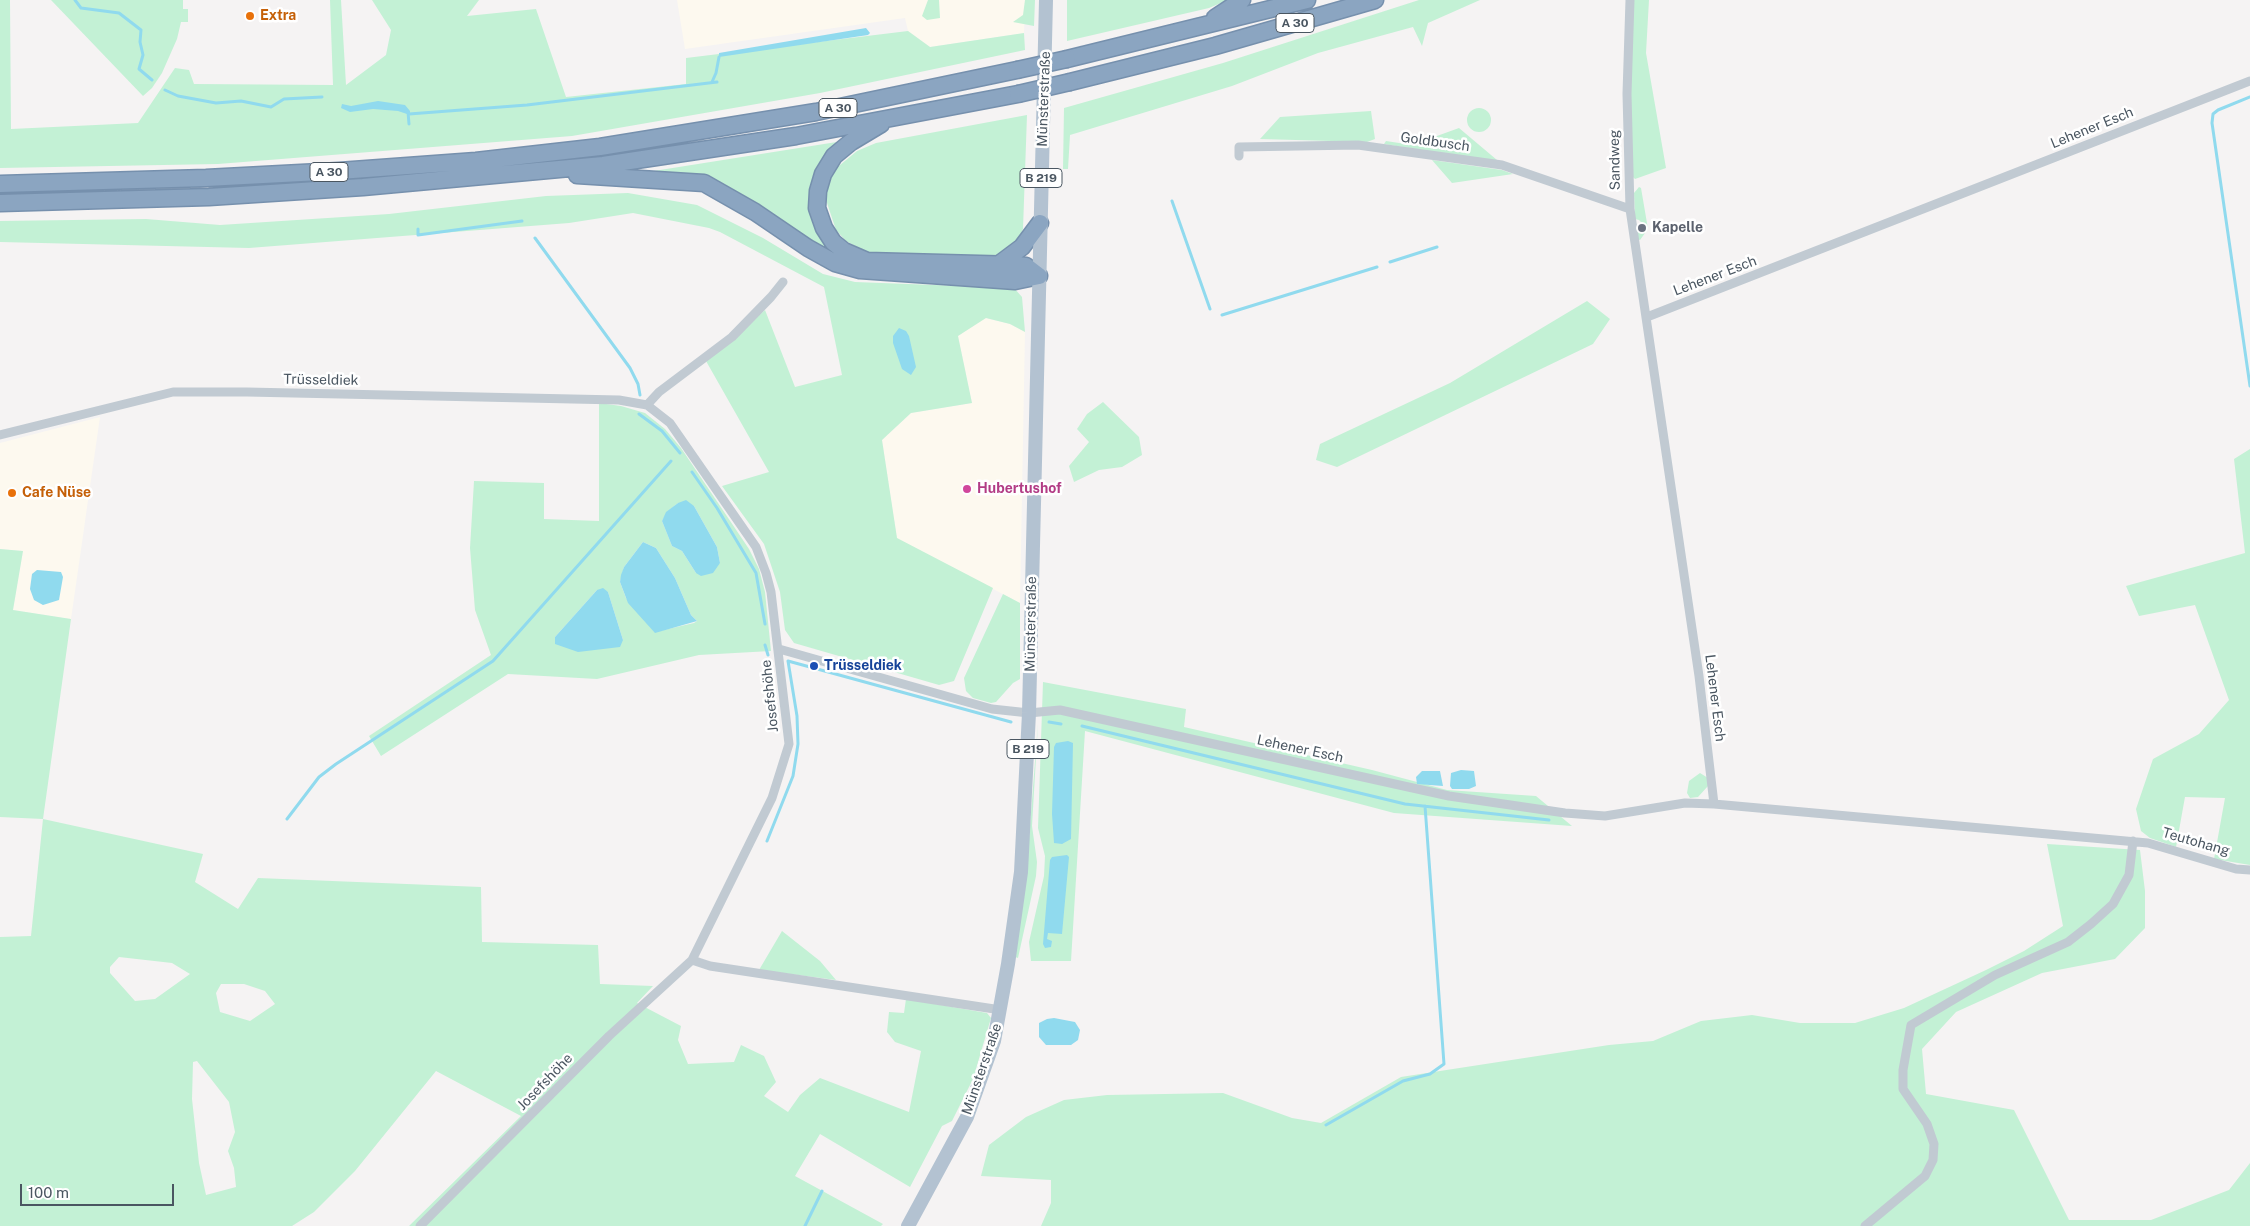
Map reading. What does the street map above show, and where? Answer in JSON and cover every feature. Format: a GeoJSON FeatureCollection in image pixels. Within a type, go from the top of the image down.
{"type":"FeatureCollection","features":[{"type":"Feature","properties":{"kind":"highway"},"geometry":{"type":"LineString","coordinates":[[1204,26],[1242,0]]}},
{"type":"Feature","properties":{"kind":"highway","name":"A 30"},"geometry":{"type":"LineString","coordinates":[[0,184],[206,178],[339,171],[476,161],[600,147],[816,112],[1067,59],[1308,0]]}},
{"type":"Feature","properties":{"kind":"highway","name":"A 30"},"geometry":{"type":"LineString","coordinates":[[0,203],[209,197],[372,186],[604,165],[889,119],[1018,94],[1215,46],[1375,0]]}},
{"type":"Feature","properties":{"kind":"highway"},"geometry":{"type":"LineString","coordinates":[[889,119],[852,142],[834,156],[823,174],[818,190],[817,208],[824,228],[833,242],[844,251],[867,261],[1026,266],[1039,276]]}},
{"type":"Feature","properties":{"kind":"highway"},"geometry":{"type":"LineString","coordinates":[[540,171],[704,183],[756,212],[808,248],[835,263],[860,270],[1015,281],[1039,276]]}},
{"type":"Feature","properties":{"kind":"highway"},"geometry":{"type":"LineString","coordinates":[[998,265],[1008,260],[1022,247],[1040,223]]}},
{"type":"Feature","properties":{"kind":"main road","name":"Münsterstraße"},"geometry":{"type":"LineString","coordinates":[[908,1226],[967,1117],[994,1041],[1001,1010],[1021,872],[1029,713],[1046,0]]}},
{"type":"Feature","properties":{"kind":"street","name":"Sandweg"},"geometry":{"type":"LineString","coordinates":[[1630,0],[1627,94],[1630,209],[1647,318]]}},
{"type":"Feature","properties":{"kind":"street","name":"Lehener Esch"},"geometry":{"type":"LineString","coordinates":[[1714,804],[1699,676],[1647,318],[2250,81]]}},
{"type":"Feature","properties":{"kind":"street","name":"Goldbusch"},"geometry":{"type":"LineString","coordinates":[[1239,156],[1239,147],[1358,145],[1502,165],[1630,209]]}},
{"type":"Feature","properties":{"kind":"street"},"geometry":{"type":"LineString","coordinates":[[647,405],[659,392],[732,337],[771,297],[782,282]]}},
{"type":"Feature","properties":{"kind":"street","name":"Trüsseldiek"},"geometry":{"type":"LineString","coordinates":[[0,435],[173,392],[575,398],[619,400],[647,405],[670,423],[756,547],[771,592],[779,649]]}},
{"type":"Feature","properties":{"kind":"street"},"geometry":{"type":"LineString","coordinates":[[779,649],[953,700],[992,709],[1029,713]]}},
{"type":"Feature","properties":{"kind":"street","name":"Josefshöhe"},"geometry":{"type":"LineString","coordinates":[[420,1226],[609,1036],[692,960],[772,798],[788,744],[779,649]]}},
{"type":"Feature","properties":{"kind":"street","name":"Lehener Esch"},"geometry":{"type":"LineString","coordinates":[[1029,713],[1060,710],[1449,796],[1565,814],[1605,816],[1684,802],[2133,841]]}},
{"type":"Feature","properties":{"kind":"street"},"geometry":{"type":"LineString","coordinates":[[1865,1226],[1926,1176],[1933,1160],[1934,1144],[1927,1124],[1903,1089],[1903,1070],[1911,1026],[1995,975],[2068,942],[2091,924],[2113,904],[2129,875],[2133,841]]}},
{"type":"Feature","properties":{"kind":"street","name":"Teutohang"},"geometry":{"type":"LineString","coordinates":[[2133,841],[2148,843],[2236,869],[2250,870]]}},
{"type":"Feature","properties":{"kind":"street"},"geometry":{"type":"LineString","coordinates":[[692,960],[710,966],[1001,1010]]}},
{"type":"Feature","properties":{"kind":"shaded area"},"geometry":{"type":"Polygon","coordinates":[[[677,0],[1025,0],[1024,33],[930,47],[908,31],[905,18],[685,49],[677,0]]]}},
{"type":"Feature","properties":{"kind":"shaded area"},"geometry":{"type":"Polygon","coordinates":[[[985,318],[1010,324],[1025,332],[1020,603],[897,539],[882,440],[911,413],[972,403],[958,336],[985,318]]]}},
{"type":"Feature","properties":{"kind":"shaded area"},"geometry":{"type":"Polygon","coordinates":[[[100,417],[71,619],[13,610],[23,551],[0,549],[0,443],[100,417]]]}},
{"type":"Feature","properties":{"kind":"green space"},"geometry":{"type":"Polygon","coordinates":[[[0,0],[10,0],[11,129],[138,123],[175,68],[189,70],[194,84],[333,85],[330,0],[341,0],[346,85],[386,55],[391,30],[372,0],[479,0],[467,16],[536,9],[566,97],[686,84],[686,58],[908,31],[930,47],[1024,33],[1025,50],[820,93],[572,136],[218,164],[0,168],[0,0]]]}},
{"type":"Feature","properties":{"kind":"green space"},"geometry":{"type":"Polygon","coordinates":[[[51,0],[183,0],[183,9],[188,9],[188,22],[181,22],[177,39],[162,73],[152,88],[143,96],[51,0]]]}},
{"type":"Feature","properties":{"kind":"green space"},"geometry":{"type":"Polygon","coordinates":[[[928,0],[939,0],[940,18],[927,20],[922,16],[928,0]]]}},
{"type":"Feature","properties":{"kind":"green space"},"geometry":{"type":"Polygon","coordinates":[[[1025,0],[1035,0],[1034,26],[1013,22],[1023,15],[1025,0]]]}},
{"type":"Feature","properties":{"kind":"green space"},"geometry":{"type":"Polygon","coordinates":[[[1067,0],[1228,0],[1209,8],[1067,41],[1067,0]]]}},
{"type":"Feature","properties":{"kind":"green space"},"geometry":{"type":"Polygon","coordinates":[[[1419,0],[1480,0],[1428,23],[1422,46],[1413,27],[1318,53],[1232,86],[1070,135],[1068,169],[1063,169],[1064,108],[1223,63],[1419,0]]]}},
{"type":"Feature","properties":{"kind":"green space"},"geometry":{"type":"Polygon","coordinates":[[[1633,0],[1649,0],[1646,53],[1666,168],[1635,179],[1633,177],[1630,108],[1633,0]]]}},
{"type":"Feature","properties":{"kind":"green space"},"geometry":{"type":"Polygon","coordinates":[[[1479,108],[1487,112],[1491,120],[1487,128],[1479,132],[1471,128],[1467,120],[1471,112],[1479,108]]]}},
{"type":"Feature","properties":{"kind":"green space"},"geometry":{"type":"Polygon","coordinates":[[[1371,111],[1375,139],[1367,142],[1260,139],[1280,117],[1371,111]]]}},
{"type":"Feature","properties":{"kind":"green space"},"geometry":{"type":"Polygon","coordinates":[[[1027,115],[1023,229],[1014,248],[990,260],[870,254],[846,241],[836,230],[826,200],[828,183],[834,170],[857,151],[876,143],[1027,115]]]}},
{"type":"Feature","properties":{"kind":"green space"},"geometry":{"type":"Polygon","coordinates":[[[1459,128],[1497,160],[1486,161],[1384,144],[1386,141],[1412,145],[1459,128]]]}},
{"type":"Feature","properties":{"kind":"green space"},"geometry":{"type":"Polygon","coordinates":[[[843,141],[811,187],[845,259],[830,256],[759,207],[641,173],[843,141]]]}},
{"type":"Feature","properties":{"kind":"green space"},"geometry":{"type":"Polygon","coordinates":[[[1432,160],[1502,170],[1513,174],[1452,183],[1432,160]]]}},
{"type":"Feature","properties":{"kind":"green space"},"geometry":{"type":"Polygon","coordinates":[[[1639,187],[1641,188],[1648,229],[1640,240],[1637,239],[1634,223],[1640,231],[1643,231],[1646,227],[1639,220],[1635,219],[1634,193],[1639,187]]]}},
{"type":"Feature","properties":{"kind":"green space"},"geometry":{"type":"Polygon","coordinates":[[[628,193],[697,205],[763,238],[823,274],[855,282],[1014,288],[1022,297],[1025,332],[1010,324],[986,318],[958,336],[972,403],[911,413],[882,440],[897,538],[993,588],[954,681],[939,685],[794,643],[785,630],[780,592],[764,544],[722,486],[769,472],[706,361],[765,310],[795,387],[842,375],[824,287],[720,232],[709,228],[633,213],[569,223],[249,248],[0,242],[0,221],[146,219],[220,225],[389,214],[546,196],[628,193]]]}},
{"type":"Feature","properties":{"kind":"green space"},"geometry":{"type":"Polygon","coordinates":[[[1587,301],[1610,319],[1593,344],[1337,467],[1316,460],[1320,444],[1450,383],[1587,301]]]}},
{"type":"Feature","properties":{"kind":"green space"},"geometry":{"type":"Polygon","coordinates":[[[1103,402],[1139,437],[1142,455],[1122,467],[1099,470],[1074,482],[1069,466],[1089,442],[1077,429],[1087,414],[1103,402]]]}},
{"type":"Feature","properties":{"kind":"green space"},"geometry":{"type":"Polygon","coordinates":[[[599,403],[621,406],[645,413],[665,429],[681,448],[749,549],[759,569],[765,592],[771,651],[699,655],[597,679],[508,674],[381,756],[369,736],[491,655],[475,610],[470,548],[474,481],[544,483],[544,519],[599,521],[599,403]],[[678,503],[667,512],[662,521],[672,546],[682,551],[696,573],[720,563],[717,547],[694,506],[678,503]],[[643,542],[624,567],[620,582],[626,598],[655,632],[697,621],[691,615],[675,578],[656,548],[643,542]],[[597,590],[555,637],[623,640],[608,592],[597,590]]]}},
{"type":"Feature","properties":{"kind":"green space"},"geometry":{"type":"Polygon","coordinates":[[[2250,449],[2250,865],[2214,859],[2225,798],[2185,797],[2176,847],[2150,838],[2141,831],[2136,809],[2153,759],[2199,734],[2229,700],[2195,605],[2139,616],[2126,586],[2245,553],[2234,459],[2250,449]]]}},
{"type":"Feature","properties":{"kind":"green space"},"geometry":{"type":"Polygon","coordinates":[[[0,549],[23,551],[13,610],[71,619],[43,819],[0,817],[0,549]]]}},
{"type":"Feature","properties":{"kind":"green space"},"geometry":{"type":"Polygon","coordinates":[[[1003,594],[1020,603],[1020,679],[1013,683],[996,702],[991,703],[973,698],[966,691],[964,678],[1003,594]]]}},
{"type":"Feature","properties":{"kind":"green space"},"geometry":{"type":"Polygon","coordinates":[[[1043,682],[1186,709],[1184,727],[1372,770],[1447,790],[1536,796],[1572,826],[1394,813],[1085,731],[1071,961],[1031,961],[1029,942],[1044,876],[1045,856],[1038,828],[1043,682]]]}},
{"type":"Feature","properties":{"kind":"green space"},"geometry":{"type":"Polygon","coordinates":[[[1038,723],[1032,826],[1037,862],[1036,876],[1018,958],[1015,957],[1026,877],[1038,723]]]}},
{"type":"Feature","properties":{"kind":"green space"},"geometry":{"type":"Polygon","coordinates":[[[1700,773],[1708,778],[1708,786],[1698,797],[1690,798],[1687,793],[1689,781],[1700,773]]]}},
{"type":"Feature","properties":{"kind":"green space"},"geometry":{"type":"Polygon","coordinates":[[[43,819],[203,854],[195,882],[238,909],[258,878],[481,887],[482,942],[598,945],[600,984],[653,986],[637,1003],[681,1026],[678,1040],[688,1064],[734,1062],[741,1045],[764,1056],[776,1082],[764,1096],[788,1112],[800,1095],[820,1078],[909,1112],[921,1051],[895,1042],[887,1032],[889,1012],[904,1013],[906,999],[987,1013],[991,1018],[973,1079],[952,1121],[942,1126],[910,1187],[820,1134],[795,1176],[883,1224],[881,1226],[409,1226],[521,1116],[436,1071],[355,1171],[314,1212],[292,1226],[0,1226],[0,937],[31,936],[43,819]],[[119,957],[110,967],[110,973],[135,1001],[155,999],[190,974],[172,963],[119,957]],[[221,984],[216,993],[220,1012],[250,1021],[275,1004],[265,991],[244,984],[221,984]],[[197,1061],[193,1062],[192,1099],[199,1163],[206,1195],[236,1187],[234,1168],[228,1151],[235,1132],[229,1102],[197,1061]]]}},
{"type":"Feature","properties":{"kind":"green space"},"geometry":{"type":"Polygon","coordinates":[[[2047,844],[2140,850],[2145,891],[2145,928],[2115,959],[2042,973],[1956,1012],[1922,1049],[1926,1094],[2014,1110],[2069,1220],[2151,1220],[2229,1190],[2250,1163],[2250,1226],[1041,1226],[1051,1203],[1051,1180],[981,1176],[989,1145],[1026,1117],[1064,1100],[1107,1095],[1223,1093],[1292,1118],[1321,1123],[1401,1077],[1609,1045],[1653,1041],[1701,1021],[1752,1015],[1800,1023],[1855,1023],[1904,1008],[2024,951],[2063,926],[2047,844]]]}},
{"type":"Feature","properties":{"kind":"green space"},"geometry":{"type":"Polygon","coordinates":[[[782,931],[820,961],[836,980],[759,970],[782,931]]]}},
{"type":"Feature","properties":{"kind":"water"},"geometry":{"type":"Polygon","coordinates":[[[866,28],[870,33],[868,35],[719,57],[719,53],[866,28]]]}},
{"type":"Feature","properties":{"kind":"water"},"geometry":{"type":"Polygon","coordinates":[[[378,101],[405,105],[410,111],[410,115],[398,111],[373,109],[350,112],[341,108],[342,104],[351,106],[378,101]]]}},
{"type":"Feature","properties":{"kind":"water"},"geometry":{"type":"Polygon","coordinates":[[[899,328],[906,331],[909,336],[916,367],[911,375],[902,369],[893,343],[893,336],[899,328]]]}},
{"type":"Feature","properties":{"kind":"water"},"geometry":{"type":"Polygon","coordinates":[[[686,500],[694,506],[717,547],[720,563],[713,573],[701,576],[696,573],[682,551],[672,546],[662,521],[666,512],[678,503],[686,500]]]}},
{"type":"Feature","properties":{"kind":"water"},"geometry":{"type":"Polygon","coordinates":[[[643,542],[656,548],[675,578],[691,615],[697,621],[655,633],[628,603],[620,582],[621,575],[624,567],[643,542]]]}},
{"type":"Feature","properties":{"kind":"water"},"geometry":{"type":"Polygon","coordinates":[[[37,570],[61,572],[63,577],[59,600],[43,605],[34,600],[30,589],[32,574],[37,570]]]}},
{"type":"Feature","properties":{"kind":"water"},"geometry":{"type":"Polygon","coordinates":[[[603,588],[608,592],[623,640],[620,647],[578,652],[555,644],[555,637],[597,590],[603,588]]]}},
{"type":"Feature","properties":{"kind":"water"},"geometry":{"type":"Polygon","coordinates":[[[1068,741],[1073,743],[1071,839],[1062,844],[1054,843],[1052,814],[1054,747],[1056,743],[1068,741]]]}},
{"type":"Feature","properties":{"kind":"water"},"geometry":{"type":"Polygon","coordinates":[[[1461,770],[1474,771],[1476,786],[1469,789],[1452,789],[1450,786],[1451,773],[1461,770]]]}},
{"type":"Feature","properties":{"kind":"water"},"geometry":{"type":"Polygon","coordinates":[[[1422,771],[1440,771],[1443,786],[1417,784],[1416,777],[1422,771]]]}},
{"type":"Feature","properties":{"kind":"water"},"geometry":{"type":"Polygon","coordinates":[[[1067,855],[1069,857],[1062,934],[1048,933],[1047,939],[1052,941],[1051,947],[1045,948],[1043,944],[1050,860],[1052,857],[1067,855]]]}},
{"type":"Feature","properties":{"kind":"water"},"geometry":{"type":"Polygon","coordinates":[[[1054,1018],[1075,1022],[1080,1030],[1078,1040],[1071,1045],[1046,1045],[1039,1037],[1039,1023],[1054,1018]]]}},
{"type":"Feature","properties":{"kind":"waterway"},"geometry":{"type":"LineString","coordinates":[[75,0],[81,8],[119,13],[141,30],[140,42],[143,55],[139,69],[152,80]]}},
{"type":"Feature","properties":{"kind":"waterway"},"geometry":{"type":"LineString","coordinates":[[712,82],[719,57]]}},
{"type":"Feature","properties":{"kind":"waterway"},"geometry":{"type":"LineString","coordinates":[[409,114],[527,105],[717,82]]}},
{"type":"Feature","properties":{"kind":"waterway"},"geometry":{"type":"LineString","coordinates":[[165,90],[178,96],[216,103],[241,101],[271,107],[284,99],[322,97]]}},
{"type":"Feature","properties":{"kind":"waterway"},"geometry":{"type":"LineString","coordinates":[[2250,97],[2218,110],[2213,114],[2212,123],[2250,386]]}},
{"type":"Feature","properties":{"kind":"waterway"},"geometry":{"type":"LineString","coordinates":[[408,112],[409,124]]}},
{"type":"Feature","properties":{"kind":"waterway"},"geometry":{"type":"LineString","coordinates":[[1172,201],[1210,309]]}},
{"type":"Feature","properties":{"kind":"waterway"},"geometry":{"type":"LineString","coordinates":[[418,229],[418,235],[522,221]]}},
{"type":"Feature","properties":{"kind":"waterway"},"geometry":{"type":"LineString","coordinates":[[535,238],[630,368],[638,384],[640,395]]}},
{"type":"Feature","properties":{"kind":"waterway"},"geometry":{"type":"LineString","coordinates":[[1390,262],[1437,247]]}},
{"type":"Feature","properties":{"kind":"waterway"},"geometry":{"type":"LineString","coordinates":[[1222,315],[1377,267]]}},
{"type":"Feature","properties":{"kind":"waterway"},"geometry":{"type":"LineString","coordinates":[[639,414],[662,431],[680,453]]}},
{"type":"Feature","properties":{"kind":"waterway"},"geometry":{"type":"LineString","coordinates":[[287,819],[319,777],[493,661],[671,461]]}},
{"type":"Feature","properties":{"kind":"waterway"},"geometry":{"type":"LineString","coordinates":[[692,472],[717,508],[756,573],[765,624]]}},
{"type":"Feature","properties":{"kind":"waterway"},"geometry":{"type":"LineString","coordinates":[[765,645],[768,655]]}},
{"type":"Feature","properties":{"kind":"waterway"},"geometry":{"type":"LineString","coordinates":[[788,661],[1011,722]]}},
{"type":"Feature","properties":{"kind":"waterway"},"geometry":{"type":"LineString","coordinates":[[767,841],[793,776],[798,744],[797,716],[788,661]]}},
{"type":"Feature","properties":{"kind":"waterway"},"geometry":{"type":"LineString","coordinates":[[1049,722],[1061,724]]}},
{"type":"Feature","properties":{"kind":"waterway"},"geometry":{"type":"LineString","coordinates":[[1082,726],[1405,804],[1549,820]]}},
{"type":"Feature","properties":{"kind":"waterway"},"geometry":{"type":"LineString","coordinates":[[1326,1125],[1403,1081],[1430,1074],[1444,1064],[1425,806]]}},
{"type":"Feature","properties":{"kind":"waterway"},"geometry":{"type":"LineString","coordinates":[[805,1226],[822,1191]]}},
{"type":"Feature","properties":{"kind":"place","name":"Extra"},"geometry":{"type":"Point","coordinates":[250,16]}},
{"type":"Feature","properties":{"kind":"place","name":"Kapelle"},"geometry":{"type":"Point","coordinates":[1642,228]}},
{"type":"Feature","properties":{"kind":"place","name":"Hubertushof"},"geometry":{"type":"Point","coordinates":[967,489]}},
{"type":"Feature","properties":{"kind":"place","name":"Cafe Nüse"},"geometry":{"type":"Point","coordinates":[12,493]}},
{"type":"Feature","properties":{"kind":"place","name":"Trüsseldiek"},"geometry":{"type":"Point","coordinates":[814,666]}}]}
